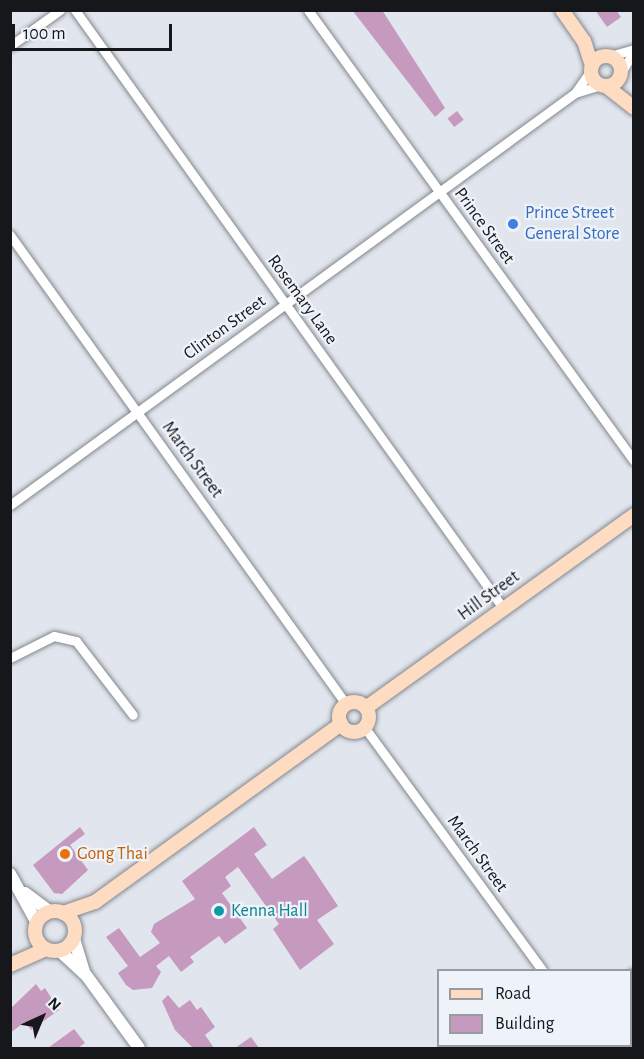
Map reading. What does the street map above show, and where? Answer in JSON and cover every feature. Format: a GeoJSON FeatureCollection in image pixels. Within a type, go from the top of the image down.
{"type":"FeatureCollection","features":[{"type":"Feature","properties":{"kind":"main road"},"geometry":{"type":"LineString","coordinates":[[562,10],[584,41],[592,68],[604,86],[631,105]]}},
{"type":"Feature","properties":{"kind":"main road"},"geometry":{"type":"LineString","coordinates":[[584,41],[608,56],[621,73],[631,105]]}},
{"type":"Feature","properties":{"kind":"main road"},"geometry":{"type":"LineString","coordinates":[[592,68],[608,56]]}},
{"type":"Feature","properties":{"kind":"main road"},"geometry":{"type":"LineString","coordinates":[[604,86],[621,73]]}},
{"type":"Feature","properties":{"kind":"main road","name":"Hill Street"},"geometry":{"type":"LineString","coordinates":[[367,707],[633,515]]}},
{"type":"Feature","properties":{"kind":"main road"},"geometry":{"type":"LineString","coordinates":[[12,964],[53,950],[74,933],[95,902],[341,724],[346,704],[367,707],[365,728],[355,732],[341,724]]}},
{"type":"Feature","properties":{"kind":"main road"},"geometry":{"type":"LineString","coordinates":[[12,964],[36,929],[57,912],[95,902]]}},
{"type":"Feature","properties":{"kind":"main road"},"geometry":{"type":"LineString","coordinates":[[57,912],[74,933]]}},
{"type":"Feature","properties":{"kind":"main road"},"geometry":{"type":"LineString","coordinates":[[36,929],[53,950]]}},
{"type":"Feature","properties":{"kind":"street"},"geometry":{"type":"LineString","coordinates":[[10,46],[60,10]]}},
{"type":"Feature","properties":{"kind":"street","name":"Rosemary Lane"},"geometry":{"type":"LineString","coordinates":[[75,10],[503,608]]}},
{"type":"Feature","properties":{"kind":"street","name":"Prince Street"},"geometry":{"type":"LineString","coordinates":[[308,10],[633,461]]}},
{"type":"Feature","properties":{"kind":"street"},"geometry":{"type":"LineString","coordinates":[[608,56],[633,50]]}},
{"type":"Feature","properties":{"kind":"street"},"geometry":{"type":"LineString","coordinates":[[621,73],[633,50]]}},
{"type":"Feature","properties":{"kind":"street","name":"Clinton Street"},"geometry":{"type":"LineString","coordinates":[[10,504],[575,93],[592,68]]}},
{"type":"Feature","properties":{"kind":"street","name":"Clinton Street"},"geometry":{"type":"LineString","coordinates":[[575,93],[604,86]]}},
{"type":"Feature","properties":{"kind":"street","name":"March Street"},"geometry":{"type":"LineString","coordinates":[[10,235],[346,704]]}},
{"type":"Feature","properties":{"kind":"street"},"geometry":{"type":"LineString","coordinates":[[10,658],[54,636],[76,641],[133,715]]}},
{"type":"Feature","properties":{"kind":"street","name":"March Street"},"geometry":{"type":"LineString","coordinates":[[365,728],[541,969]]}},
{"type":"Feature","properties":{"kind":"street"},"geometry":{"type":"LineString","coordinates":[[10,874],[24,892],[36,929]]}},
{"type":"Feature","properties":{"kind":"street"},"geometry":{"type":"LineString","coordinates":[[24,892],[57,912]]}},
{"type":"Feature","properties":{"kind":"street"},"geometry":{"type":"LineString","coordinates":[[74,933],[86,975]]}},
{"type":"Feature","properties":{"kind":"street"},"geometry":{"type":"LineString","coordinates":[[53,950],[86,975],[139,1048]]}},
{"type":"Feature","properties":{"kind":"building"},"geometry":{"type":"Polygon","coordinates":[[[352,10],[382,10],[445,108],[435,117],[352,10]]]}},
{"type":"Feature","properties":{"kind":"building"},"geometry":{"type":"Polygon","coordinates":[[[595,10],[616,10],[621,17],[607,27],[595,10]]]}},
{"type":"Feature","properties":{"kind":"building"},"geometry":{"type":"Polygon","coordinates":[[[457,111],[464,120],[454,127],[448,118],[457,111]]]}},
{"type":"Feature","properties":{"kind":"building"},"geometry":{"type":"Polygon","coordinates":[[[80,827],[85,834],[70,845],[88,870],[62,894],[54,893],[33,865],[80,827]]]}},
{"type":"Feature","properties":{"kind":"building"},"geometry":{"type":"Polygon","coordinates":[[[254,827],[267,845],[254,854],[272,879],[304,856],[310,864],[338,906],[317,920],[334,944],[300,970],[273,929],[279,924],[238,867],[225,877],[231,886],[222,893],[247,928],[225,944],[219,936],[190,957],[194,962],[181,972],[169,956],[156,966],[161,972],[152,988],[133,990],[126,985],[118,973],[128,966],[106,937],[119,928],[140,957],[160,943],[151,932],[154,924],[195,899],[182,881],[254,827]]]}},
{"type":"Feature","properties":{"kind":"building"},"geometry":{"type":"Polygon","coordinates":[[[36,984],[41,991],[45,988],[59,1010],[31,1030],[25,1022],[10,1033],[10,1009],[36,984]]]}},
{"type":"Feature","properties":{"kind":"building"},"geometry":{"type":"Polygon","coordinates":[[[168,995],[179,1008],[190,1000],[197,1010],[201,1007],[215,1027],[205,1035],[214,1048],[193,1048],[175,1030],[162,1001],[168,995]]]}},
{"type":"Feature","properties":{"kind":"building"},"geometry":{"type":"Polygon","coordinates":[[[74,1029],[85,1043],[78,1048],[48,1048],[74,1029]]]}},
{"type":"Feature","properties":{"kind":"building"},"geometry":{"type":"Polygon","coordinates":[[[251,1037],[259,1048],[235,1048],[251,1037]]]}},
{"type":"Feature","properties":{"kind":"place","name":"Prince Street General Store"},"geometry":{"type":"Point","coordinates":[513,224]}},
{"type":"Feature","properties":{"kind":"place","name":"Gong Thai"},"geometry":{"type":"Point","coordinates":[65,854]}},
{"type":"Feature","properties":{"kind":"place","name":"Kenna Hall"},"geometry":{"type":"Point","coordinates":[219,911]}}]}
